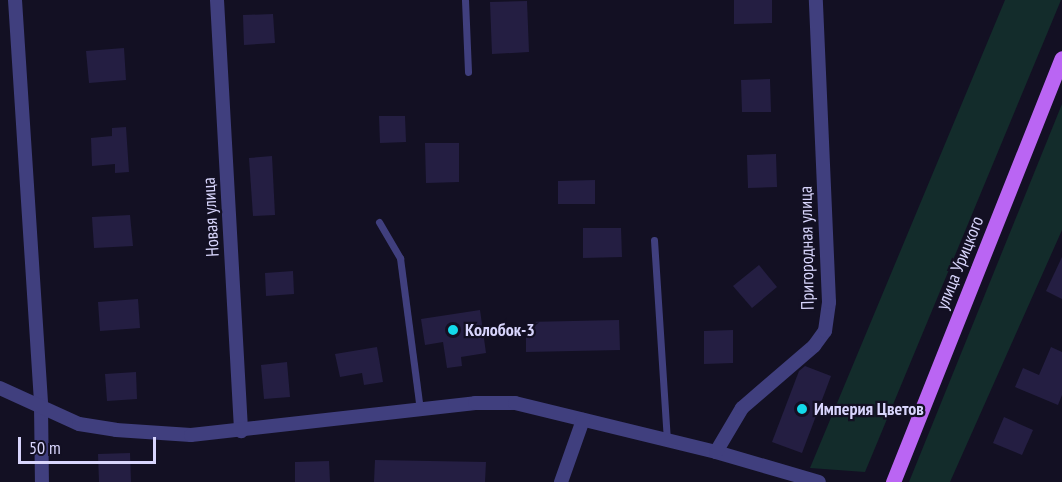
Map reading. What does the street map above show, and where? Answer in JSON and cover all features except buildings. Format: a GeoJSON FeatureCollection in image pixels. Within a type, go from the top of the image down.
{"type":"FeatureCollection","features":[{"type":"Feature","properties":{"kind":"main road","name":"улица Урицкого"},"geometry":{"type":"LineString","coordinates":[[893,482],[1062,58]]}},
{"type":"Feature","properties":{"kind":"street"},"geometry":{"type":"LineString","coordinates":[[15,0],[41,405],[42,482]]}},
{"type":"Feature","properties":{"kind":"street","name":"Новая улица"},"geometry":{"type":"LineString","coordinates":[[217,0],[241,431]]}},
{"type":"Feature","properties":{"kind":"street","name":"Пригородная улица"},"geometry":{"type":"LineString","coordinates":[[716,452],[742,408],[814,346],[825,331],[829,302],[816,0]]}},
{"type":"Feature","properties":{"kind":"street"},"geometry":{"type":"LineString","coordinates":[[0,388],[79,424],[116,430],[191,435],[475,403],[515,404],[667,439],[819,482]]}},
{"type":"Feature","properties":{"kind":"street"},"geometry":{"type":"LineString","coordinates":[[561,482],[584,420]]}},
{"type":"Feature","properties":{"kind":"lane"},"geometry":{"type":"LineString","coordinates":[[465,0],[468,72]]}},
{"type":"Feature","properties":{"kind":"lane"},"geometry":{"type":"LineString","coordinates":[[379,222],[400,258],[420,410]]}},
{"type":"Feature","properties":{"kind":"lane"},"geometry":{"type":"LineString","coordinates":[[654,240],[667,439]]}},
{"type":"Feature","properties":{"kind":"green space"},"geometry":{"type":"Polygon","coordinates":[[[1005,0],[1061,0],[865,472],[810,468],[1005,0]]]}},
{"type":"Feature","properties":{"kind":"green space"},"geometry":{"type":"Polygon","coordinates":[[[1062,104],[1062,230],[950,482],[909,482],[1062,104]]]}},
{"type":"Feature","properties":{"kind":"place","name":"Колобок-3"},"geometry":{"type":"Point","coordinates":[453,330]}},
{"type":"Feature","properties":{"kind":"place","name":"Империя Цветов"},"geometry":{"type":"Point","coordinates":[802,409]}}]}
